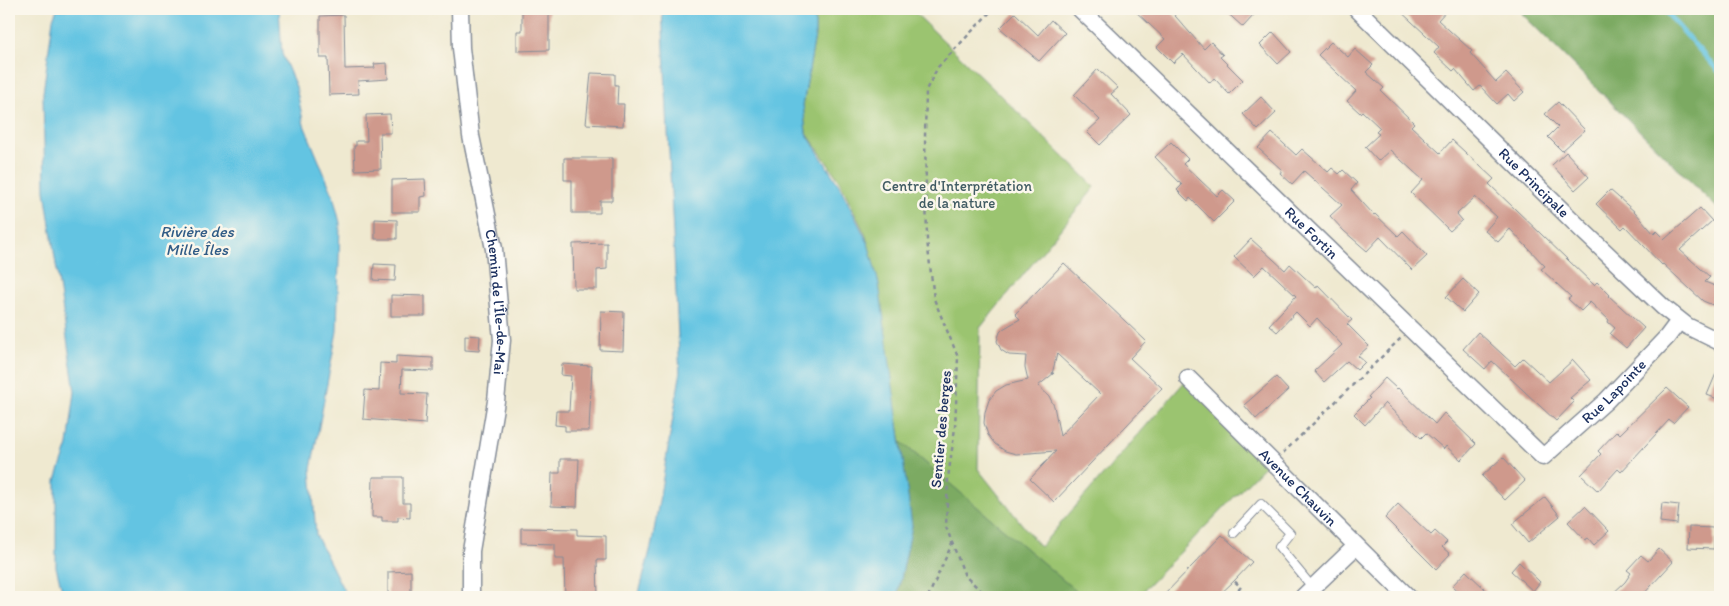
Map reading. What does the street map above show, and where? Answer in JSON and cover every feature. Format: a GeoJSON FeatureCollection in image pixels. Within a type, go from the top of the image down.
{"type":"FeatureCollection","features":[{"type":"Feature","properties":{"kind":"street","name":"Chemin de l'Île-de-Mai"},"geometry":{"type":"LineString","coordinates":[[460,9],[461,48],[471,136],[494,249],[502,340],[496,401],[471,551],[471,597]]}},
{"type":"Feature","properties":{"kind":"street","name":"Rue Fortin"},"geometry":{"type":"LineString","coordinates":[[1080,9],[1543,457]]}},
{"type":"Feature","properties":{"kind":"street","name":"Rue Principale"},"geometry":{"type":"LineString","coordinates":[[1357,9],[1581,229],[1680,321],[1720,342]]}},
{"type":"Feature","properties":{"kind":"street","name":"Rue Lapointe"},"geometry":{"type":"LineString","coordinates":[[1543,457],[1606,401],[1680,321]]}},
{"type":"Feature","properties":{"kind":"street","name":"Avenue Chauvin"},"geometry":{"type":"LineString","coordinates":[[1188,378],[1408,597]]}},
{"type":"Feature","properties":{"kind":"street"},"geometry":{"type":"LineString","coordinates":[[1308,592],[1356,546]]}},
{"type":"Feature","properties":{"kind":"lane"},"geometry":{"type":"LineString","coordinates":[[1234,533],[1261,504],[1290,533],[1279,547],[1308,592]]}},
{"type":"Feature","properties":{"kind":"path","name":"Sentier des berges"},"geometry":{"type":"LineString","coordinates":[[988,597],[964,576],[946,527],[948,478],[955,428],[958,357],[934,299],[927,240],[926,90],[938,67],[993,9]]}},
{"type":"Feature","properties":{"kind":"path"},"geometry":{"type":"LineString","coordinates":[[1273,463],[1411,329]]}},
{"type":"Feature","properties":{"kind":"path"},"geometry":{"type":"LineString","coordinates":[[928,597],[952,544]]}},
{"type":"Feature","properties":{"kind":"path"},"geometry":{"type":"LineString","coordinates":[[1233,596],[1241,587],[1234,581]]}},
{"type":"Feature","properties":{"kind":"green space","name":"Centre d'Interprétation de la nature"},"geometry":{"type":"Polygon","coordinates":[[[815,9],[911,9],[1095,187],[980,328],[978,469],[1040,547],[1187,379],[1269,461],[1137,597],[897,597],[912,526],[911,509],[876,282],[866,236],[839,180],[806,132],[803,105],[815,35],[815,9]]]}},
{"type":"Feature","properties":{"kind":"green space"},"geometry":{"type":"Polygon","coordinates":[[[1517,9],[1720,9],[1720,211],[1517,9]]]}},
{"type":"Feature","properties":{"kind":"green space"},"geometry":{"type":"Polygon","coordinates":[[[900,441],[1083,597],[897,597],[912,526],[900,441]]]}},
{"type":"Feature","properties":{"kind":"water","name":"Rivière des Mille Îles"},"geometry":{"type":"Polygon","coordinates":[[[57,9],[279,9],[282,54],[296,87],[304,125],[333,195],[340,223],[337,331],[311,469],[316,535],[347,597],[64,597],[56,567],[56,480],[68,445],[75,392],[45,191],[43,93],[53,19],[57,9]]]}},
{"type":"Feature","properties":{"kind":"water"},"geometry":{"type":"Polygon","coordinates":[[[662,9],[815,9],[815,35],[803,105],[806,133],[840,187],[868,243],[879,284],[912,526],[897,597],[638,597],[652,543],[680,376],[662,9]]]}},
{"type":"Feature","properties":{"kind":"building"},"geometry":{"type":"Polygon","coordinates":[[[522,9],[549,9],[549,50],[517,51],[517,31],[522,31],[522,9]]]}},
{"type":"Feature","properties":{"kind":"building"},"geometry":{"type":"Polygon","coordinates":[[[1133,9],[1169,9],[1204,49],[1211,42],[1223,55],[1220,57],[1243,80],[1229,94],[1214,78],[1210,83],[1183,54],[1173,63],[1157,47],[1165,39],[1133,9]]]}},
{"type":"Feature","properties":{"kind":"building"},"geometry":{"type":"Polygon","coordinates":[[[1223,9],[1247,9],[1254,15],[1243,27],[1223,9]]]}},
{"type":"Feature","properties":{"kind":"building"},"geometry":{"type":"Polygon","coordinates":[[[1398,9],[1448,9],[1438,20],[1472,51],[1470,53],[1496,82],[1506,73],[1524,92],[1514,101],[1508,94],[1497,104],[1480,86],[1474,91],[1455,69],[1453,71],[1434,53],[1439,47],[1398,9]]]}},
{"type":"Feature","properties":{"kind":"building"},"geometry":{"type":"Polygon","coordinates":[[[1015,13],[1038,35],[1051,20],[1065,33],[1039,61],[1000,28],[1015,13]]]}},
{"type":"Feature","properties":{"kind":"building"},"geometry":{"type":"Polygon","coordinates":[[[344,15],[345,69],[375,68],[374,64],[387,63],[388,79],[358,81],[359,94],[329,95],[328,58],[320,58],[320,16],[344,15]]]}},
{"type":"Feature","properties":{"kind":"building"},"geometry":{"type":"Polygon","coordinates":[[[1273,32],[1291,52],[1278,64],[1260,45],[1273,32]]]}},
{"type":"Feature","properties":{"kind":"building"},"geometry":{"type":"Polygon","coordinates":[[[1331,42],[1348,57],[1355,49],[1373,65],[1366,72],[1384,88],[1381,91],[1414,123],[1411,126],[1440,153],[1452,140],[1494,179],[1489,184],[1594,285],[1597,282],[1609,296],[1644,328],[1626,348],[1610,334],[1615,328],[1608,322],[1609,320],[1590,302],[1581,311],[1568,299],[1571,297],[1541,269],[1545,266],[1510,229],[1498,242],[1485,231],[1497,217],[1475,197],[1457,214],[1462,220],[1450,231],[1411,193],[1423,180],[1390,150],[1378,161],[1365,147],[1379,134],[1376,132],[1380,128],[1362,111],[1360,113],[1347,101],[1356,91],[1318,55],[1331,42]]]}},
{"type":"Feature","properties":{"kind":"building"},"geometry":{"type":"Polygon","coordinates":[[[1098,69],[1118,88],[1111,94],[1131,115],[1100,145],[1087,132],[1100,120],[1074,95],[1098,69]]]}},
{"type":"Feature","properties":{"kind":"building"},"geometry":{"type":"Polygon","coordinates":[[[591,73],[615,74],[615,85],[618,85],[617,104],[624,104],[623,126],[586,124],[591,73]]]}},
{"type":"Feature","properties":{"kind":"building"},"geometry":{"type":"Polygon","coordinates":[[[1261,97],[1276,113],[1258,130],[1243,114],[1261,97]]]}},
{"type":"Feature","properties":{"kind":"building"},"geometry":{"type":"Polygon","coordinates":[[[1558,102],[1585,130],[1562,151],[1548,137],[1558,127],[1545,114],[1558,102]]]}},
{"type":"Feature","properties":{"kind":"building"},"geometry":{"type":"Polygon","coordinates":[[[390,114],[391,133],[380,133],[381,169],[355,170],[354,146],[356,146],[356,141],[367,141],[366,115],[390,114]]]}},
{"type":"Feature","properties":{"kind":"building"},"geometry":{"type":"Polygon","coordinates":[[[1272,133],[1296,155],[1302,149],[1328,172],[1332,168],[1339,174],[1343,170],[1357,183],[1351,190],[1374,215],[1398,236],[1403,231],[1427,256],[1412,270],[1380,237],[1367,251],[1330,216],[1342,205],[1304,171],[1292,184],[1280,173],[1282,170],[1258,148],[1272,133]]]}},
{"type":"Feature","properties":{"kind":"building"},"geometry":{"type":"Polygon","coordinates":[[[1171,142],[1188,159],[1183,164],[1217,196],[1223,190],[1235,201],[1214,222],[1190,198],[1188,201],[1177,190],[1182,185],[1155,157],[1171,142]]]}},
{"type":"Feature","properties":{"kind":"building"},"geometry":{"type":"Polygon","coordinates":[[[1566,152],[1589,177],[1575,190],[1552,165],[1566,152]]]}},
{"type":"Feature","properties":{"kind":"building"},"geometry":{"type":"Polygon","coordinates":[[[564,158],[612,158],[612,201],[600,201],[600,213],[572,213],[572,180],[564,180],[564,158]]]}},
{"type":"Feature","properties":{"kind":"building"},"geometry":{"type":"Polygon","coordinates":[[[425,179],[426,196],[420,197],[420,212],[392,212],[392,180],[425,179]]]}},
{"type":"Feature","properties":{"kind":"building"},"geometry":{"type":"Polygon","coordinates":[[[1610,190],[1635,212],[1654,234],[1657,231],[1665,239],[1700,208],[1712,221],[1680,250],[1710,277],[1705,282],[1720,288],[1720,308],[1703,301],[1662,265],[1625,226],[1622,229],[1596,204],[1610,190]]]}},
{"type":"Feature","properties":{"kind":"building"},"geometry":{"type":"Polygon","coordinates":[[[375,219],[397,220],[397,239],[375,239],[375,219]]]}},
{"type":"Feature","properties":{"kind":"building"},"geometry":{"type":"Polygon","coordinates":[[[1251,239],[1285,270],[1290,264],[1316,288],[1318,285],[1352,320],[1347,324],[1369,346],[1358,356],[1365,362],[1357,370],[1347,361],[1324,382],[1314,371],[1342,345],[1317,318],[1310,326],[1296,312],[1277,332],[1269,325],[1296,296],[1264,266],[1254,276],[1234,257],[1251,239]]]}},
{"type":"Feature","properties":{"kind":"building"},"geometry":{"type":"Polygon","coordinates":[[[607,243],[607,269],[597,270],[597,289],[574,289],[573,244],[607,243]]]}},
{"type":"Feature","properties":{"kind":"building"},"geometry":{"type":"Polygon","coordinates":[[[1064,263],[1146,341],[1130,358],[1162,388],[1054,502],[1030,479],[1056,451],[1016,454],[1005,451],[995,444],[988,435],[984,423],[989,400],[996,391],[1006,385],[1028,380],[1025,367],[1026,356],[1009,355],[1001,350],[997,341],[1003,329],[1020,319],[1015,314],[1064,263]],[[1057,354],[1052,374],[1054,373],[1038,386],[1049,396],[1054,406],[1060,436],[1100,394],[1057,354]]]}},
{"type":"Feature","properties":{"kind":"building"},"geometry":{"type":"Polygon","coordinates":[[[374,264],[396,265],[395,281],[373,280],[374,264]]]}},
{"type":"Feature","properties":{"kind":"building"},"geometry":{"type":"Polygon","coordinates":[[[1463,279],[1479,294],[1463,312],[1446,297],[1463,279]]]}},
{"type":"Feature","properties":{"kind":"building"},"geometry":{"type":"Polygon","coordinates":[[[391,295],[425,296],[425,316],[391,316],[391,295]]]}},
{"type":"Feature","properties":{"kind":"building"},"geometry":{"type":"Polygon","coordinates":[[[601,311],[624,312],[623,351],[600,350],[601,311]]]}},
{"type":"Feature","properties":{"kind":"building"},"geometry":{"type":"Polygon","coordinates":[[[1478,332],[1515,366],[1523,358],[1549,382],[1573,360],[1591,380],[1570,398],[1574,402],[1556,421],[1492,361],[1485,369],[1463,349],[1478,332]]]}},
{"type":"Feature","properties":{"kind":"building"},"geometry":{"type":"Polygon","coordinates":[[[465,335],[480,336],[479,351],[465,350],[465,335]]]}},
{"type":"Feature","properties":{"kind":"building"},"geometry":{"type":"Polygon","coordinates":[[[396,356],[433,358],[433,371],[402,370],[401,393],[427,394],[425,424],[363,419],[365,390],[379,391],[380,363],[396,364],[396,356]]]}},
{"type":"Feature","properties":{"kind":"building"},"geometry":{"type":"Polygon","coordinates":[[[562,364],[592,366],[589,431],[565,431],[565,426],[555,425],[556,411],[569,411],[571,376],[561,375],[562,364]]]}},
{"type":"Feature","properties":{"kind":"building"},"geometry":{"type":"Polygon","coordinates":[[[1720,364],[1720,400],[1707,395],[1720,364]]]}},
{"type":"Feature","properties":{"kind":"building"},"geometry":{"type":"Polygon","coordinates":[[[1276,377],[1288,390],[1256,419],[1244,405],[1276,377]]]}},
{"type":"Feature","properties":{"kind":"building"},"geometry":{"type":"Polygon","coordinates":[[[1385,378],[1435,424],[1444,413],[1476,444],[1461,460],[1446,446],[1444,449],[1426,433],[1421,438],[1385,403],[1365,425],[1354,414],[1370,398],[1368,397],[1385,378]]]}},
{"type":"Feature","properties":{"kind":"building"},"geometry":{"type":"Polygon","coordinates":[[[1667,388],[1688,407],[1673,423],[1669,420],[1621,472],[1618,469],[1598,491],[1581,475],[1601,454],[1598,451],[1617,431],[1620,434],[1667,388]]]}},
{"type":"Feature","properties":{"kind":"building"},"geometry":{"type":"Polygon","coordinates":[[[1503,457],[1525,481],[1505,500],[1482,476],[1503,457]]]}},
{"type":"Feature","properties":{"kind":"building"},"geometry":{"type":"Polygon","coordinates":[[[560,459],[579,459],[577,507],[551,506],[552,473],[560,473],[560,459]]]}},
{"type":"Feature","properties":{"kind":"building"},"geometry":{"type":"Polygon","coordinates":[[[373,477],[403,477],[403,503],[410,503],[410,518],[398,517],[398,521],[382,521],[382,517],[372,517],[373,477]]]}},
{"type":"Feature","properties":{"kind":"building"},"geometry":{"type":"Polygon","coordinates":[[[1545,497],[1560,516],[1528,543],[1512,524],[1545,497]]]}},
{"type":"Feature","properties":{"kind":"building"},"geometry":{"type":"Polygon","coordinates":[[[1662,503],[1679,505],[1677,524],[1660,522],[1662,503]]]}},
{"type":"Feature","properties":{"kind":"building"},"geometry":{"type":"Polygon","coordinates":[[[1398,504],[1431,535],[1435,531],[1447,542],[1442,547],[1450,554],[1436,569],[1385,518],[1398,504]]]}},
{"type":"Feature","properties":{"kind":"building"},"geometry":{"type":"Polygon","coordinates":[[[1585,506],[1609,531],[1594,545],[1588,538],[1585,540],[1568,522],[1585,506]]]}},
{"type":"Feature","properties":{"kind":"building"},"geometry":{"type":"Polygon","coordinates":[[[1689,527],[1714,528],[1714,549],[1688,548],[1689,527]]]}},
{"type":"Feature","properties":{"kind":"building"},"geometry":{"type":"Polygon","coordinates":[[[521,528],[577,529],[577,535],[606,536],[606,560],[597,560],[598,597],[565,597],[564,559],[555,559],[555,544],[521,543],[521,528]]]}},
{"type":"Feature","properties":{"kind":"building"},"geometry":{"type":"Polygon","coordinates":[[[1222,535],[1252,562],[1234,581],[1217,597],[1162,597],[1222,535]]]}},
{"type":"Feature","properties":{"kind":"building"},"geometry":{"type":"Polygon","coordinates":[[[1659,549],[1673,562],[1641,597],[1609,597],[1625,582],[1631,573],[1627,570],[1641,555],[1648,561],[1659,549]]]}},
{"type":"Feature","properties":{"kind":"building"},"geometry":{"type":"Polygon","coordinates":[[[1519,562],[1540,582],[1533,591],[1511,571],[1519,562]]]}},
{"type":"Feature","properties":{"kind":"building"},"geometry":{"type":"Polygon","coordinates":[[[411,571],[411,597],[388,597],[388,572],[411,571]]]}},
{"type":"Feature","properties":{"kind":"building"},"geometry":{"type":"Polygon","coordinates":[[[1466,571],[1486,590],[1479,597],[1464,597],[1452,586],[1466,571]]]}},
{"type":"Feature","properties":{"kind":"waterway"},"geometry":{"type":"LineString","coordinates":[[1663,9],[1720,73]]}}]}
